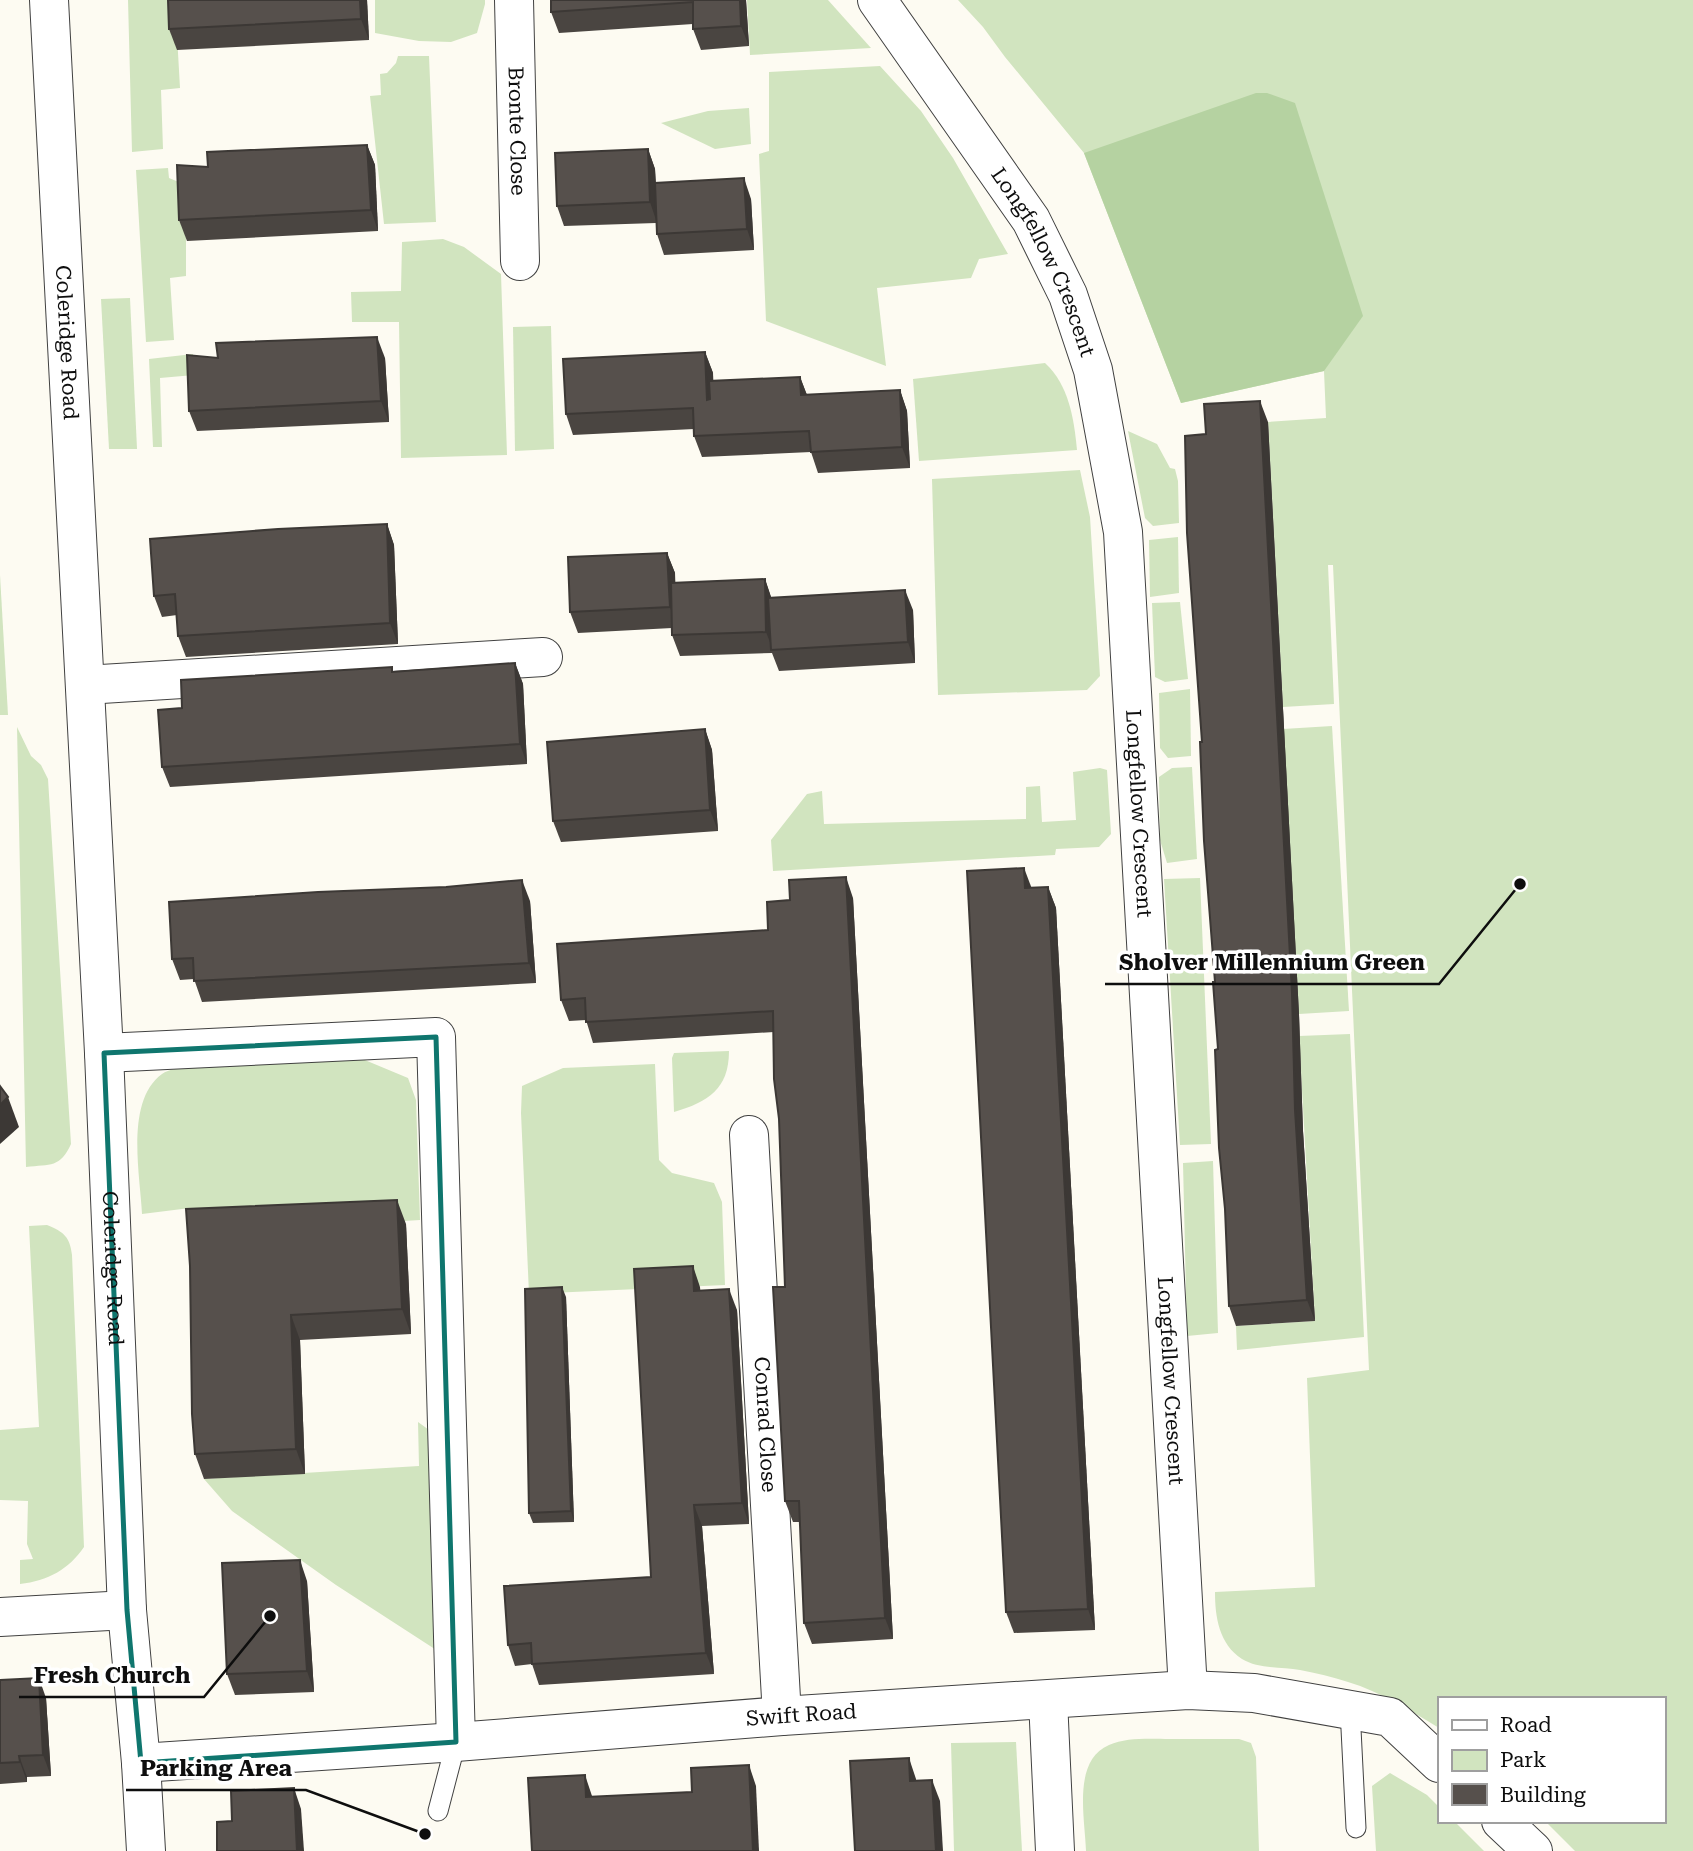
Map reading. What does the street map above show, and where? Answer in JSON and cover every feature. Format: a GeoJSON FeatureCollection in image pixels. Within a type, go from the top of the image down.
{"type":"FeatureCollection","features":[{"type":"Feature","properties":{"kind":"street","name":"Coleridge Road"},"geometry":{"type":"LineString","coordinates":[[48,0],[104,1053],[127,1610],[146,1851]]}},
{"type":"Feature","properties":{"kind":"street","name":"Bronte Close"},"geometry":{"type":"LineString","coordinates":[[514,0],[520,261]]}},
{"type":"Feature","properties":{"kind":"street","name":"Longfellow Crescent"},"geometry":{"type":"LineString","coordinates":[[877,0],[1031,220],[1068,295],[1093,370],[1123,531],[1188,1690]]}},
{"type":"Feature","properties":{"kind":"street"},"geometry":{"type":"LineString","coordinates":[[85,685],[543,657]]}},
{"type":"Feature","properties":{"kind":"street"},"geometry":{"type":"LineString","coordinates":[[104,1053],[436,1037],[456,1742]]}},
{"type":"Feature","properties":{"kind":"street","name":"Conrad Close"},"geometry":{"type":"LineString","coordinates":[[748,1135],[782,1716]]}},
{"type":"Feature","properties":{"kind":"street"},"geometry":{"type":"LineString","coordinates":[[0,1617],[127,1610]]}},
{"type":"Feature","properties":{"kind":"street","name":"Swift Road"},"geometry":{"type":"LineString","coordinates":[[141,1763],[782,1716],[1188,1690],[1254,1693],[1390,1717],[1438,1762]]}},
{"type":"Feature","properties":{"kind":"street"},"geometry":{"type":"LineString","coordinates":[[1048,1700],[1055,1851]]}},
{"type":"Feature","properties":{"kind":"street"},"geometry":{"type":"LineString","coordinates":[[1503,1823],[1533,1851]]}},
{"type":"Feature","properties":{"kind":"lane"},"geometry":{"type":"LineString","coordinates":[[1350,1709],[1356,1828]]}},
{"type":"Feature","properties":{"kind":"lane"},"geometry":{"type":"LineString","coordinates":[[438,1811],[456,1742]]}},
{"type":"Feature","properties":{"kind":"highlighted area"},"geometry":{"type":"Polygon","coordinates":[[[436,1037],[456,1742],[141,1763],[127,1610],[104,1053],[436,1037]]]}},
{"type":"Feature","properties":{"kind":"green space"},"geometry":{"type":"Polygon","coordinates":[[[128,0],[175,0],[180,88],[161,90],[163,149],[132,152],[128,0]]]}},
{"type":"Feature","properties":{"kind":"green space"},"geometry":{"type":"Polygon","coordinates":[[[375,0],[485,0],[485,4],[477,33],[451,42],[419,41],[375,33],[375,0]]]}},
{"type":"Feature","properties":{"kind":"green space"},"geometry":{"type":"Polygon","coordinates":[[[747,0],[828,0],[871,48],[750,55],[747,0]]]}},
{"type":"Feature","properties":{"kind":"green space"},"geometry":{"type":"Polygon","coordinates":[[[958,0],[1693,0],[1693,1851],[1575,1851],[1547,1823],[1665,1823],[1665,1697],[1438,1697],[1438,1727],[1395,1702],[1360,1686],[1312,1672],[1248,1662],[1234,1653],[1223,1638],[1216,1611],[1215,1592],[1315,1587],[1307,1378],[1369,1370],[1333,565],[1328,565],[1334,704],[1283,707],[1268,422],[1326,418],[1324,371],[1181,403],[1084,153],[983,27],[958,0]]]}},
{"type":"Feature","properties":{"kind":"green space"},"geometry":{"type":"Polygon","coordinates":[[[398,56],[429,56],[436,222],[384,224],[370,96],[381,95],[380,74],[387,73],[396,63],[398,56]]]}},
{"type":"Feature","properties":{"kind":"green space"},"geometry":{"type":"Polygon","coordinates":[[[880,66],[921,111],[953,158],[1008,254],[979,259],[971,278],[877,288],[886,366],[766,321],[759,154],[769,151],[769,72],[880,66]]]}},
{"type":"Feature","properties":{"kind":"green space"},"geometry":{"type":"Polygon","coordinates":[[[1256,93],[1267,93],[1295,103],[1363,316],[1324,371],[1181,403],[1084,153],[1256,93]]]}},
{"type":"Feature","properties":{"kind":"green space"},"geometry":{"type":"Polygon","coordinates":[[[749,108],[751,144],[715,149],[661,123],[708,111],[749,108]]]}},
{"type":"Feature","properties":{"kind":"green space"},"geometry":{"type":"Polygon","coordinates":[[[168,168],[169,178],[186,185],[186,276],[170,278],[174,340],[146,342],[136,170],[168,168]]]}},
{"type":"Feature","properties":{"kind":"green space"},"geometry":{"type":"Polygon","coordinates":[[[443,239],[464,247],[501,274],[507,455],[401,458],[399,322],[352,322],[351,292],[401,291],[402,242],[443,239]]]}},
{"type":"Feature","properties":{"kind":"green space"},"geometry":{"type":"Polygon","coordinates":[[[130,298],[137,449],[109,449],[101,299],[130,298]]]}},
{"type":"Feature","properties":{"kind":"green space"},"geometry":{"type":"Polygon","coordinates":[[[551,326],[554,449],[515,451],[513,327],[551,326]]]}},
{"type":"Feature","properties":{"kind":"green space"},"geometry":{"type":"Polygon","coordinates":[[[193,354],[194,375],[160,378],[162,447],[153,447],[149,359],[193,354]]]}},
{"type":"Feature","properties":{"kind":"green space"},"geometry":{"type":"Polygon","coordinates":[[[1045,363],[1065,392],[1072,415],[1077,450],[919,461],[913,379],[1045,363]]]}},
{"type":"Feature","properties":{"kind":"green space"},"geometry":{"type":"Polygon","coordinates":[[[1128,431],[1157,444],[1170,468],[1175,469],[1178,481],[1179,523],[1153,526],[1145,518],[1128,431]]]}},
{"type":"Feature","properties":{"kind":"green space"},"geometry":{"type":"Polygon","coordinates":[[[1080,470],[1090,517],[1100,676],[1087,690],[938,695],[932,479],[1080,470]]]}},
{"type":"Feature","properties":{"kind":"green space"},"geometry":{"type":"Polygon","coordinates":[[[1178,537],[1179,593],[1150,597],[1149,540],[1178,537]]]}},
{"type":"Feature","properties":{"kind":"green space"},"geometry":{"type":"Polygon","coordinates":[[[0,575],[8,715],[0,715],[0,575]]]}},
{"type":"Feature","properties":{"kind":"green space"},"geometry":{"type":"Polygon","coordinates":[[[1180,602],[1188,679],[1165,682],[1155,677],[1152,603],[1180,602]]]}},
{"type":"Feature","properties":{"kind":"green space"},"geometry":{"type":"Polygon","coordinates":[[[1190,689],[1191,756],[1168,758],[1160,748],[1159,693],[1190,689]]]}},
{"type":"Feature","properties":{"kind":"green space"},"geometry":{"type":"Polygon","coordinates":[[[1332,726],[1349,1011],[1299,1014],[1283,729],[1332,726]]]}},
{"type":"Feature","properties":{"kind":"green space"},"geometry":{"type":"Polygon","coordinates":[[[17,727],[31,756],[41,765],[48,779],[71,1144],[59,1161],[26,1167],[17,727]]]}},
{"type":"Feature","properties":{"kind":"green space"},"geometry":{"type":"Polygon","coordinates":[[[1192,767],[1197,859],[1167,863],[1160,840],[1159,777],[1172,768],[1192,767]]]}},
{"type":"Feature","properties":{"kind":"green space"},"geometry":{"type":"Polygon","coordinates":[[[1100,768],[1107,770],[1111,834],[1099,847],[1056,849],[1055,855],[773,871],[771,840],[807,794],[822,791],[824,824],[1026,819],[1026,787],[1040,786],[1042,822],[1076,820],[1073,772],[1100,768]]]}},
{"type":"Feature","properties":{"kind":"green space"},"geometry":{"type":"Polygon","coordinates":[[[1200,878],[1211,1144],[1180,1145],[1164,879],[1200,878]]]}},
{"type":"Feature","properties":{"kind":"green space"},"geometry":{"type":"Polygon","coordinates":[[[1350,1034],[1364,1337],[1237,1350],[1236,1326],[1315,1321],[1299,1036],[1350,1034]]]}},
{"type":"Feature","properties":{"kind":"green space"},"geometry":{"type":"Polygon","coordinates":[[[729,1051],[725,1075],[714,1092],[697,1104],[674,1112],[674,1053],[729,1051]]]}},
{"type":"Feature","properties":{"kind":"green space"},"geometry":{"type":"Polygon","coordinates":[[[360,1058],[408,1078],[416,1100],[420,1220],[195,1234],[190,1208],[142,1214],[137,1139],[139,1120],[150,1086],[162,1074],[188,1066],[360,1058]]]}},
{"type":"Feature","properties":{"kind":"green space"},"geometry":{"type":"Polygon","coordinates":[[[655,1064],[659,1160],[672,1173],[714,1183],[722,1202],[725,1285],[529,1294],[522,1086],[563,1068],[655,1064]]]}},
{"type":"Feature","properties":{"kind":"green space"},"geometry":{"type":"Polygon","coordinates":[[[1213,1161],[1218,1333],[1187,1336],[1183,1163],[1213,1161]]]}},
{"type":"Feature","properties":{"kind":"green space"},"geometry":{"type":"Polygon","coordinates":[[[47,1225],[65,1236],[72,1255],[84,1547],[72,1562],[57,1573],[20,1584],[20,1560],[33,1559],[27,1544],[28,1501],[0,1500],[0,1430],[39,1427],[29,1226],[47,1225]]]}},
{"type":"Feature","properties":{"kind":"green space"},"geometry":{"type":"Polygon","coordinates":[[[418,1422],[436,1435],[444,1655],[336,1585],[232,1511],[204,1479],[419,1466],[418,1422]]]}},
{"type":"Feature","properties":{"kind":"green space"},"geometry":{"type":"Polygon","coordinates":[[[1139,1739],[1239,1739],[1251,1743],[1256,1757],[1259,1851],[1086,1851],[1083,1792],[1085,1777],[1097,1753],[1109,1745],[1139,1739]]]}},
{"type":"Feature","properties":{"kind":"green space"},"geometry":{"type":"Polygon","coordinates":[[[1016,1742],[1022,1851],[954,1851],[951,1743],[1016,1742]]]}},
{"type":"Feature","properties":{"kind":"green space"},"geometry":{"type":"Polygon","coordinates":[[[1390,1773],[1427,1795],[1438,1806],[1438,1823],[1456,1823],[1484,1851],[1376,1851],[1372,1786],[1390,1773]]]}},
{"type":"Feature","properties":{"kind":"building"},"geometry":{"type":"Polygon","coordinates":[[[168,0],[360,0],[361,19],[169,29],[168,0]]]}},
{"type":"Feature","properties":{"kind":"building"},"geometry":{"type":"Polygon","coordinates":[[[551,0],[740,0],[741,26],[693,29],[693,2],[551,12],[551,0]]]}},
{"type":"Feature","properties":{"kind":"building"},"geometry":{"type":"Polygon","coordinates":[[[367,145],[371,210],[179,220],[177,165],[208,167],[207,152],[367,145]]]}},
{"type":"Feature","properties":{"kind":"building"},"geometry":{"type":"Polygon","coordinates":[[[648,149],[650,202],[557,206],[555,153],[648,149]]]}},
{"type":"Feature","properties":{"kind":"building"},"geometry":{"type":"Polygon","coordinates":[[[744,178],[747,229],[657,234],[655,183],[744,178]]]}},
{"type":"Feature","properties":{"kind":"building"},"geometry":{"type":"Polygon","coordinates":[[[377,337],[381,401],[189,411],[187,355],[218,358],[216,343],[377,337]]]}},
{"type":"Feature","properties":{"kind":"building"},"geometry":{"type":"Polygon","coordinates":[[[705,352],[707,400],[710,399],[709,381],[800,377],[801,395],[900,390],[902,447],[811,452],[809,431],[694,436],[693,408],[566,414],[563,359],[705,352]]]}},
{"type":"Feature","properties":{"kind":"building"},"geometry":{"type":"Polygon","coordinates":[[[1260,401],[1307,1300],[1229,1306],[1225,1209],[1219,1148],[1215,982],[1204,841],[1202,742],[1187,533],[1185,436],[1206,434],[1204,404],[1260,401]]]}},
{"type":"Feature","properties":{"kind":"building"},"geometry":{"type":"Polygon","coordinates":[[[387,524],[390,623],[178,636],[175,594],[154,596],[150,539],[387,524]]]}},
{"type":"Feature","properties":{"kind":"building"},"geometry":{"type":"Polygon","coordinates":[[[667,553],[670,607],[570,612],[568,557],[667,553]]]}},
{"type":"Feature","properties":{"kind":"building"},"geometry":{"type":"Polygon","coordinates":[[[765,579],[766,632],[672,635],[671,583],[765,579]]]}},
{"type":"Feature","properties":{"kind":"building"},"geometry":{"type":"Polygon","coordinates":[[[905,590],[908,642],[771,650],[768,598],[905,590]]]}},
{"type":"Feature","properties":{"kind":"building"},"geometry":{"type":"Polygon","coordinates":[[[515,663],[520,744],[162,767],[158,710],[182,708],[181,680],[392,667],[392,672],[515,663]]]}},
{"type":"Feature","properties":{"kind":"building"},"geometry":{"type":"Polygon","coordinates":[[[705,729],[710,810],[553,821],[547,742],[705,729]]]}},
{"type":"Feature","properties":{"kind":"building"},"geometry":{"type":"Polygon","coordinates":[[[1024,868],[1025,888],[1048,887],[1088,1609],[1006,1612],[967,871],[1024,868]]]}},
{"type":"Feature","properties":{"kind":"building"},"geometry":{"type":"Polygon","coordinates":[[[846,877],[885,1618],[804,1623],[799,1501],[785,1501],[773,1287],[785,1287],[773,1011],[586,1022],[585,998],[561,1000],[557,944],[768,930],[767,902],[790,900],[789,880],[846,877]]]}},
{"type":"Feature","properties":{"kind":"building"},"geometry":{"type":"Polygon","coordinates":[[[522,880],[529,963],[194,981],[193,958],[172,959],[169,902],[446,887],[522,880]]]}},
{"type":"Feature","properties":{"kind":"building"},"geometry":{"type":"Polygon","coordinates":[[[0,1086],[8,1097],[0,1105],[0,1086]]]}},
{"type":"Feature","properties":{"kind":"building"},"geometry":{"type":"Polygon","coordinates":[[[397,1200],[402,1309],[291,1315],[296,1449],[195,1454],[186,1209],[397,1200]]]}},
{"type":"Feature","properties":{"kind":"building"},"geometry":{"type":"Polygon","coordinates":[[[693,1266],[694,1291],[729,1289],[742,1503],[694,1505],[706,1653],[532,1664],[531,1643],[508,1645],[504,1586],[651,1577],[634,1269],[693,1266]]]}},
{"type":"Feature","properties":{"kind":"building"},"geometry":{"type":"Polygon","coordinates":[[[562,1287],[571,1511],[529,1513],[525,1289],[562,1287]]]}},
{"type":"Feature","properties":{"kind":"building"},"geometry":{"type":"Polygon","coordinates":[[[300,1560],[307,1671],[227,1674],[222,1563],[300,1560]]]}},
{"type":"Feature","properties":{"kind":"building"},"geometry":{"type":"Polygon","coordinates":[[[39,1678],[43,1755],[19,1756],[20,1762],[0,1763],[0,1680],[39,1678]]]}},
{"type":"Feature","properties":{"kind":"building"},"geometry":{"type":"Polygon","coordinates":[[[909,1758],[910,1781],[932,1780],[936,1851],[855,1851],[850,1761],[909,1758]]]}},
{"type":"Feature","properties":{"kind":"building"},"geometry":{"type":"Polygon","coordinates":[[[749,1765],[753,1851],[532,1851],[528,1778],[585,1775],[586,1797],[692,1792],[691,1768],[749,1765]]]}},
{"type":"Feature","properties":{"kind":"building"},"geometry":{"type":"Polygon","coordinates":[[[294,1788],[297,1851],[217,1851],[217,1822],[232,1821],[231,1791],[294,1788]]]}},
{"type":"Feature","properties":{"kind":"place","name":"Sholver Millennium Green"},"geometry":{"type":"Point","coordinates":[1520,884]}},
{"type":"Feature","properties":{"kind":"place","name":"Fresh Church"},"geometry":{"type":"Point","coordinates":[270,1616]}},
{"type":"Feature","properties":{"kind":"place","name":"Parking Area"},"geometry":{"type":"Point","coordinates":[425,1834]}}]}
